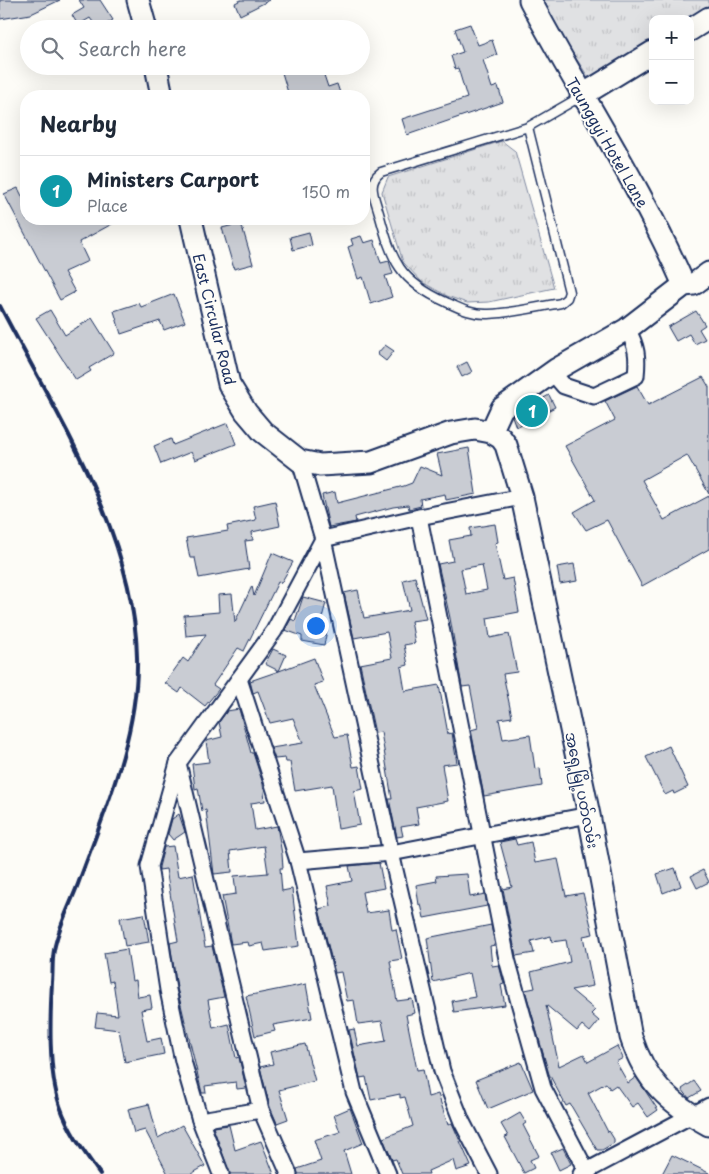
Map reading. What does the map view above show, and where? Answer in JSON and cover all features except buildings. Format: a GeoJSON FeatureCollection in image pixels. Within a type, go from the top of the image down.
{"type":"FeatureCollection","features":[{"type":"Feature","properties":{"kind":"street"},"geometry":{"type":"LineString","coordinates":[[138,0],[144,20]]}},
{"type":"Feature","properties":{"kind":"street","name":"Taunggyi Hotel Lane"},"geometry":{"type":"LineString","coordinates":[[530,0],[582,96],[699,283]]}},
{"type":"Feature","properties":{"kind":"street"},"geometry":{"type":"LineString","coordinates":[[694,27],[709,18]]}},
{"type":"Feature","properties":{"kind":"street"},"geometry":{"type":"LineString","coordinates":[[582,96],[649,54]]}},
{"type":"Feature","properties":{"kind":"street"},"geometry":{"type":"LineString","coordinates":[[158,75],[161,90]]}},
{"type":"Feature","properties":{"kind":"street","name":"East Circular Road"},"geometry":{"type":"LineString","coordinates":[[192,225],[229,384],[246,412],[263,432],[300,461],[320,465],[371,462],[451,433],[476,429],[492,432]]}},
{"type":"Feature","properties":{"kind":"street"},"geometry":{"type":"LineString","coordinates":[[492,432],[502,408],[552,372],[627,329],[699,283]]}},
{"type":"Feature","properties":{"kind":"street"},"geometry":{"type":"LineString","coordinates":[[552,372],[564,386],[594,396],[636,376],[638,355],[636,344],[627,329]]}},
{"type":"Feature","properties":{"kind":"street","name":"အရှေ့မြို့ပတ်လမ်း"},"geometry":{"type":"LineString","coordinates":[[492,432],[501,438],[506,445],[522,497],[589,815],[631,1037],[639,1061],[648,1077],[665,1095],[703,1115]]}},
{"type":"Feature","properties":{"kind":"street"},"geometry":{"type":"LineString","coordinates":[[300,461],[323,539],[391,852],[442,1071],[462,1122],[489,1174]]}},
{"type":"Feature","properties":{"kind":"street"},"geometry":{"type":"LineString","coordinates":[[221,1174],[200,1120],[183,1061],[170,999],[149,866],[178,763],[274,631],[323,539],[419,517],[522,497]]}},
{"type":"Feature","properties":{"kind":"street"},"geometry":{"type":"LineString","coordinates":[[419,517],[507,959],[535,1066],[554,1111],[585,1173],[703,1115]]}},
{"type":"Feature","properties":{"kind":"street"},"geometry":{"type":"LineString","coordinates":[[239,679],[298,861],[354,1092],[388,1174]]}},
{"type":"Feature","properties":{"kind":"street"},"geometry":{"type":"LineString","coordinates":[[178,763],[261,1110],[289,1174]]}},
{"type":"Feature","properties":{"kind":"street"},"geometry":{"type":"LineString","coordinates":[[298,861],[391,852],[589,815]]}},
{"type":"Feature","properties":{"kind":"street"},"geometry":{"type":"LineString","coordinates":[[200,1120],[261,1110]]}},
{"type":"Feature","properties":{"kind":"lane"},"geometry":{"type":"LineString","coordinates":[[528,127],[569,292],[567,298],[561,303],[490,314],[470,313],[425,293],[400,270],[385,236],[372,184],[375,177],[381,172],[528,127],[582,96]]}},
{"type":"Feature","properties":{"kind":"green space"},"geometry":{"type":"Polygon","coordinates":[[[543,0],[709,0],[709,13],[694,18],[694,15],[649,15],[649,45],[589,78],[560,34],[543,0]]]}},
{"type":"Feature","properties":{"kind":"green space"},"geometry":{"type":"Polygon","coordinates":[[[502,141],[515,151],[554,288],[489,302],[467,303],[447,296],[422,282],[403,262],[382,192],[388,177],[502,141]]]}},
{"type":"Feature","properties":{"kind":"railway"},"geometry":{"type":"LineString","coordinates":[[0,306],[67,431],[88,475],[107,520],[122,565],[133,611],[137,657],[136,686],[126,744],[109,801],[58,933],[53,958],[51,1045],[56,1092],[72,1133],[100,1174]]}},
{"type":"Feature","properties":{"kind":"place","name":"Ministers Carport"},"geometry":{"type":"Point","coordinates":[532,411]}}]}
